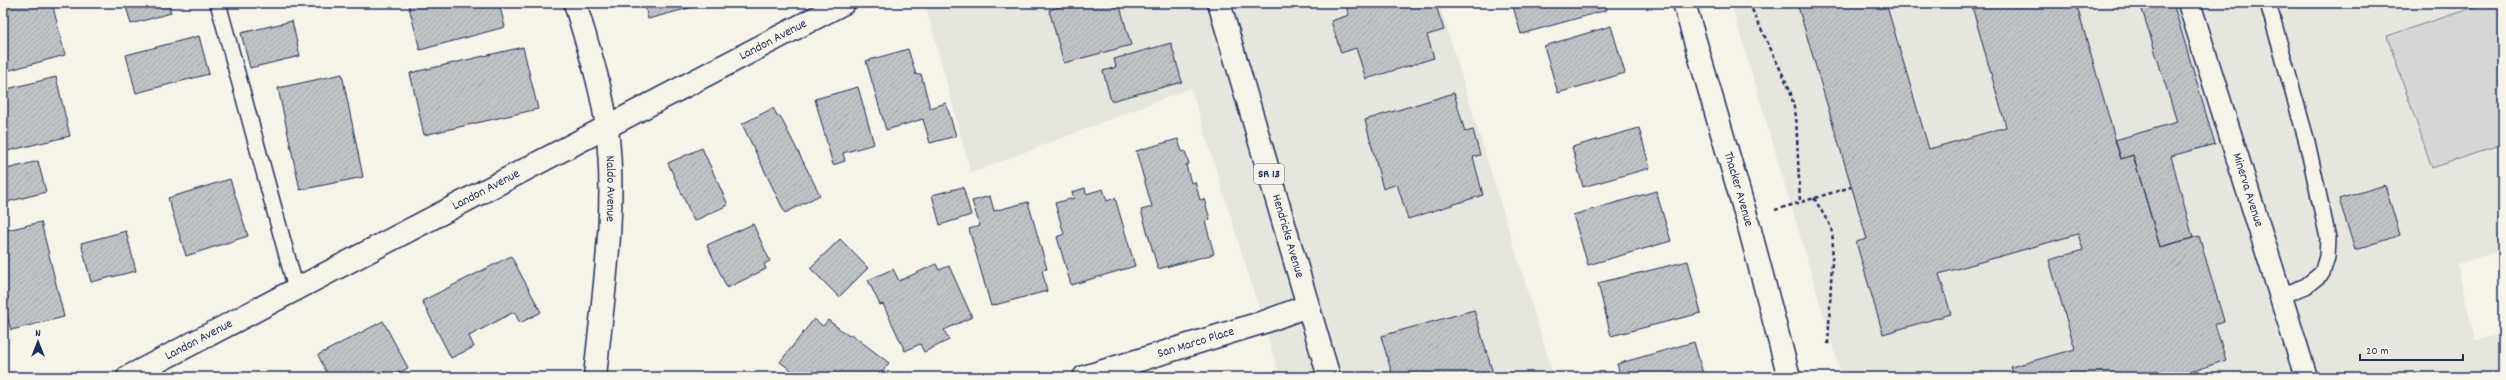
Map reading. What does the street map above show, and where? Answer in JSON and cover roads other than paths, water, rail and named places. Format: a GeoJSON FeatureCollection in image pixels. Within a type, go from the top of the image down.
{"type":"FeatureCollection","features":[{"type":"Feature","properties":{"kind":"street","name":"Naldo Avenue"},"geometry":{"type":"LineString","coordinates":[[575,3],[596,77],[607,128],[611,206],[595,377]]}},
{"type":"Feature","properties":{"kind":"street","name":"Landon Avenue"},"geometry":{"type":"LineString","coordinates":[[128,377],[844,3]]}},
{"type":"Feature","properties":{"kind":"street","name":"Hendricks Avenue"},"geometry":{"type":"LineString","coordinates":[[1219,3],[1329,377]]}},
{"type":"Feature","properties":{"kind":"street","name":"Thacker Avenue"},"geometry":{"type":"LineString","coordinates":[[1684,3],[1747,219],[1789,377]]}},
{"type":"Feature","properties":{"kind":"street","name":"Minerva Avenue"},"geometry":{"type":"LineString","coordinates":[[2189,3],[2306,377]]}},
{"type":"Feature","properties":{"kind":"street","name":"San Marco Place"},"geometry":{"type":"LineString","coordinates":[[1084,377],[1267,322],[1307,306]]}},
{"type":"Feature","properties":{"kind":"lane"},"geometry":{"type":"LineString","coordinates":[[218,3],[296,289]]}},
{"type":"Feature","properties":{"kind":"lane"},"geometry":{"type":"LineString","coordinates":[[2268,3],[2307,142],[2328,238],[2327,257],[2322,273],[2306,286],[2280,296]]}}]}
